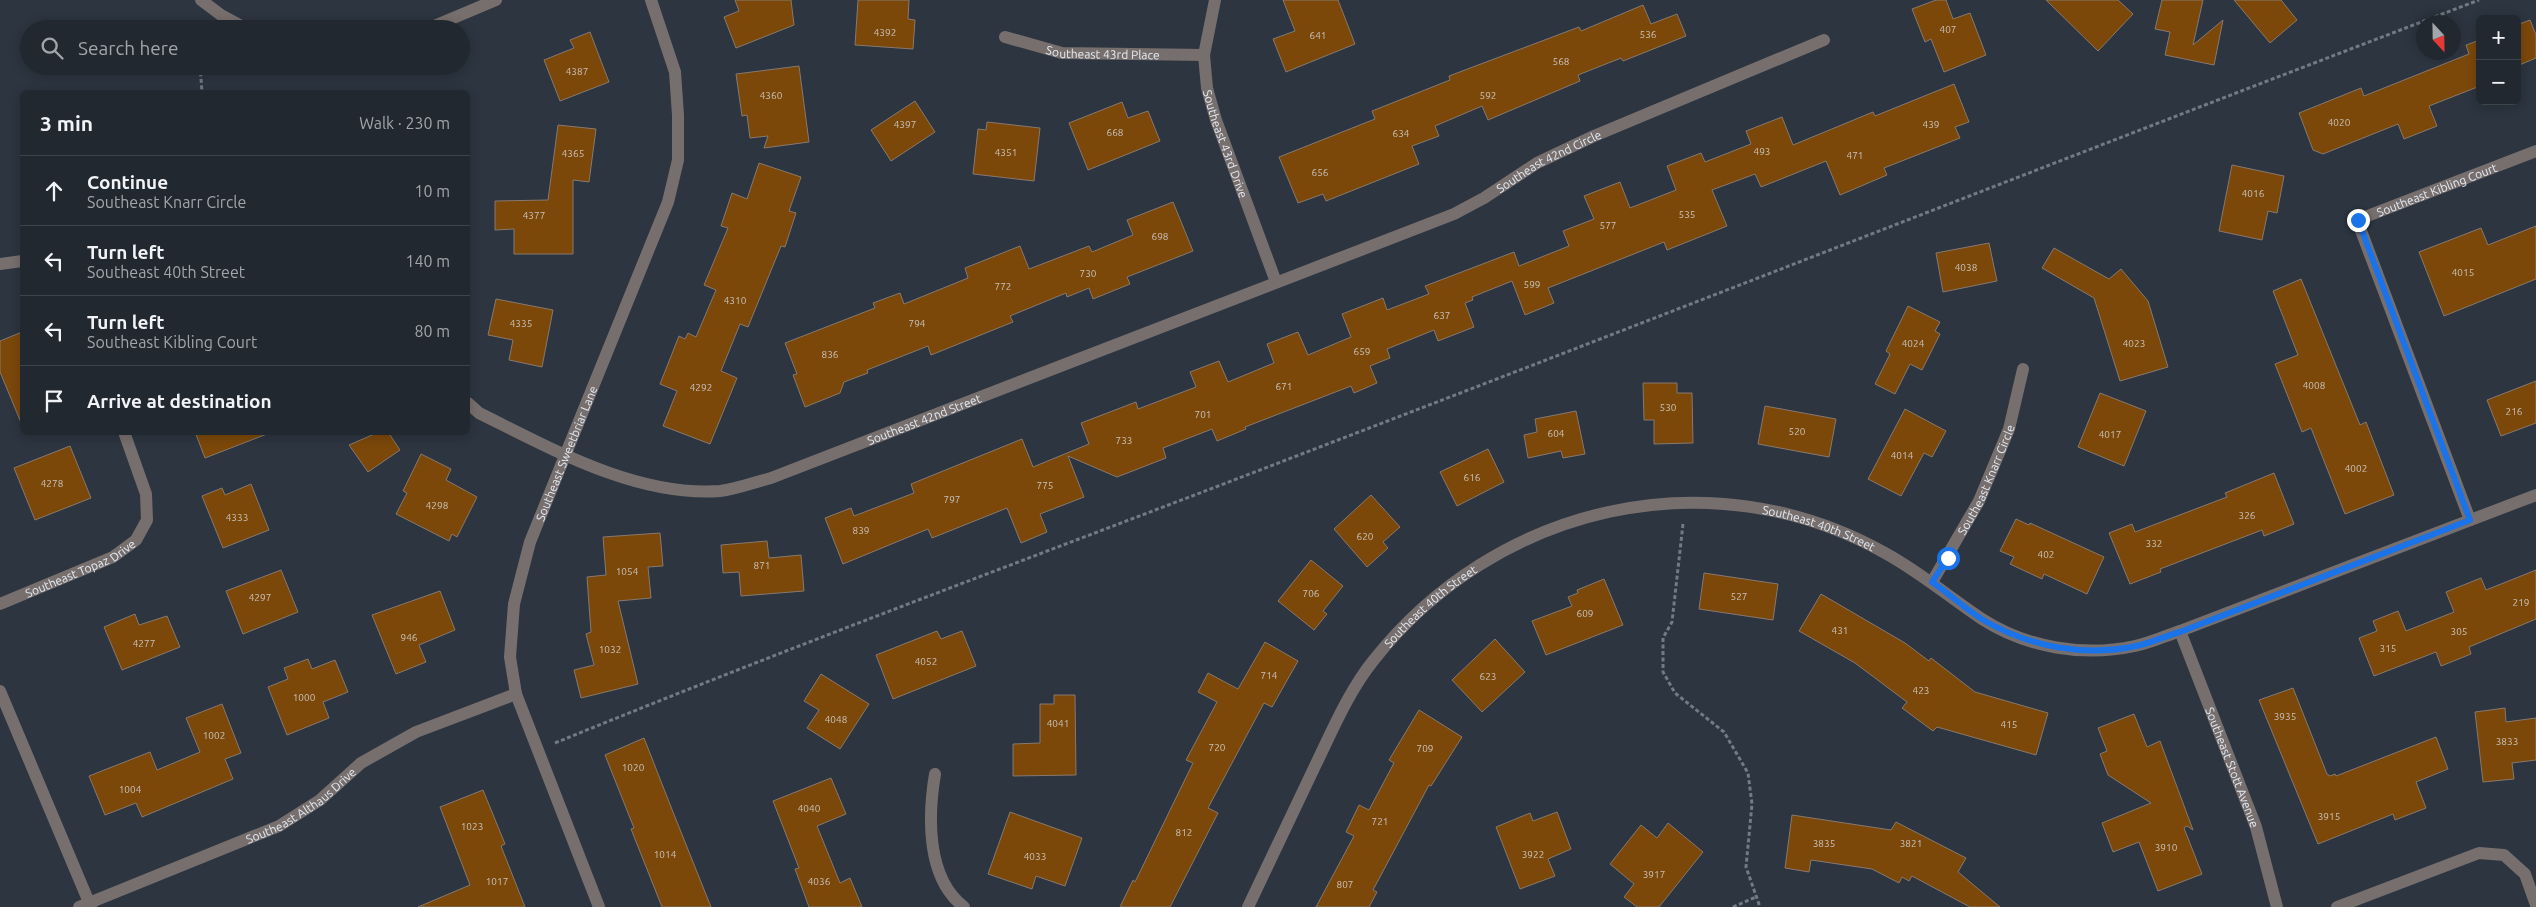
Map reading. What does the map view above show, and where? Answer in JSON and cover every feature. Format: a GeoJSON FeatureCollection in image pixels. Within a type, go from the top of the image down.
{"type":"FeatureCollection","features":[{"type":"Feature","properties":{"kind":"street"},"geometry":{"type":"LineString","coordinates":[[201,0],[230,20]]}},
{"type":"Feature","properties":{"kind":"street"},"geometry":{"type":"LineString","coordinates":[[448,20],[496,0]]}},
{"type":"Feature","properties":{"kind":"street","name":"Southeast Sweetbriar Lane"},"geometry":{"type":"LineString","coordinates":[[599,907],[516,694],[510,657],[514,604],[530,542],[668,202],[678,160],[678,116],[674,72],[651,0]]}},
{"type":"Feature","properties":{"kind":"street","name":"Southeast 43rd Drive"},"geometry":{"type":"LineString","coordinates":[[1215,0],[1204,55],[1207,88],[1216,120],[1276,282]]}},
{"type":"Feature","properties":{"kind":"street","name":"Southeast 43rd Place"},"geometry":{"type":"LineString","coordinates":[[1005,37],[1062,53],[1204,55]]}},
{"type":"Feature","properties":{"kind":"street","name":"Southeast 42nd Circle"},"geometry":{"type":"LineString","coordinates":[[1276,282],[1454,214],[1484,198],[1537,163],[1594,136],[1824,40]]}},
{"type":"Feature","properties":{"kind":"street","name":"Southeast Kibling Court"},"geometry":{"type":"LineString","coordinates":[[2470,520],[2358,220],[2536,151]]}},
{"type":"Feature","properties":{"kind":"street"},"geometry":{"type":"LineString","coordinates":[[0,264],[20,261]]}},
{"type":"Feature","properties":{"kind":"street","name":"Southeast 42nd Street"},"geometry":{"type":"LineString","coordinates":[[470,405],[479,413],[565,456],[638,482],[671,490],[721,490],[772,478],[1276,282]]}},
{"type":"Feature","properties":{"kind":"street","name":"Southeast Knarr Circle"},"geometry":{"type":"LineString","coordinates":[[1932,582],[1979,501],[2009,429],[2023,369]]}},
{"type":"Feature","properties":{"kind":"street","name":"Southeast Topaz Drive"},"geometry":{"type":"LineString","coordinates":[[0,604],[113,557],[136,540],[147,520],[146,494],[125,435]]}},
{"type":"Feature","properties":{"kind":"street","name":"Southeast 40th Street"},"geometry":{"type":"LineString","coordinates":[[1248,907],[1335,725],[1371,663],[1417,612],[1477,566],[1532,536],[1567,522],[1604,512],[1685,503],[1712,503],[1764,510],[1806,520],[1848,535],[1884,552],[1932,582],[1984,620],[2016,636],[2045,645],[2077,651],[2108,650],[2137,646],[2180,632],[2536,495]]}},
{"type":"Feature","properties":{"kind":"street","name":"Southeast Stott Avenue"},"geometry":{"type":"LineString","coordinates":[[2180,632],[2256,827],[2277,907]]}},
{"type":"Feature","properties":{"kind":"street"},"geometry":{"type":"LineString","coordinates":[[0,691],[86,906]]}},
{"type":"Feature","properties":{"kind":"street","name":"Southeast Althaus Drive"},"geometry":{"type":"LineString","coordinates":[[86,906],[278,826],[320,800],[361,764],[416,732],[516,694]]}},
{"type":"Feature","properties":{"kind":"street"},"geometry":{"type":"LineString","coordinates":[[936,774],[930,806],[932,839],[939,870],[953,899],[964,907]]}},
{"type":"Feature","properties":{"kind":"street"},"geometry":{"type":"LineString","coordinates":[[2337,907],[2479,853],[2504,855],[2524,874],[2536,905]]}},
{"type":"Feature","properties":{"kind":"path"},"geometry":{"type":"LineString","coordinates":[[538,750],[782,651],[1344,438],[2124,135],[2479,0]]}},
{"type":"Feature","properties":{"kind":"path"},"geometry":{"type":"LineString","coordinates":[[201,75],[202,90]]}},
{"type":"Feature","properties":{"kind":"path"},"geometry":{"type":"LineString","coordinates":[[1685,503],[1672,622],[1663,638],[1663,672],[1675,693],[1724,732],[1748,773],[1752,804],[1746,867],[1760,907]]}},
{"type":"Feature","properties":{"kind":"path"},"geometry":{"type":"LineString","coordinates":[[1733,907],[1756,897]]}},
{"type":"Feature","properties":{"kind":"building"},"geometry":{"type":"Polygon","coordinates":[[[735,0],[791,0],[794,25],[736,48],[724,17],[739,11],[735,0]]]}},
{"type":"Feature","properties":{"kind":"building"},"geometry":{"type":"Polygon","coordinates":[[[858,0],[909,0],[908,19],[915,20],[913,49],[855,45],[858,0]]]}},
{"type":"Feature","properties":{"kind":"building"},"geometry":{"type":"Polygon","coordinates":[[[1283,0],[1338,0],[1355,44],[1286,72],[1273,39],[1295,31],[1283,0]]]}},
{"type":"Feature","properties":{"kind":"building"},"geometry":{"type":"Polygon","coordinates":[[[1936,0],[1946,0],[1953,19],[1970,13],[1986,55],[1944,72],[1931,39],[1925,42],[1912,9],[1936,0]]]}},
{"type":"Feature","properties":{"kind":"building"},"geometry":{"type":"Polygon","coordinates":[[[2046,0],[2118,0],[2133,14],[2098,51],[2046,0]]]}},
{"type":"Feature","properties":{"kind":"building"},"geometry":{"type":"Polygon","coordinates":[[[2162,0],[2203,0],[2193,45],[2223,20],[2214,65],[2165,55],[2170,32],[2155,29],[2162,0]]]}},
{"type":"Feature","properties":{"kind":"building"},"geometry":{"type":"Polygon","coordinates":[[[2234,0],[2281,0],[2297,20],[2270,43],[2234,0]]]}},
{"type":"Feature","properties":{"kind":"building"},"geometry":{"type":"Polygon","coordinates":[[[1643,5],[1651,24],[1677,14],[1686,36],[1623,61],[1621,58],[1578,75],[1580,81],[1488,120],[1482,106],[1435,126],[1439,136],[1412,146],[1419,164],[1326,201],[1323,194],[1298,203],[1279,157],[1375,119],[1372,111],[1450,80],[1449,76],[1579,27],[1581,31],[1643,5]]]}},
{"type":"Feature","properties":{"kind":"building"},"geometry":{"type":"Polygon","coordinates":[[[2530,20],[2536,35],[2536,58],[2521,64],[2521,60],[2521,23],[2530,20]]]}},
{"type":"Feature","properties":{"kind":"building"},"geometry":{"type":"Polygon","coordinates":[[[590,32],[609,82],[560,101],[544,60],[574,48],[570,40],[590,32]]]}},
{"type":"Feature","properties":{"kind":"building"},"geometry":{"type":"Polygon","coordinates":[[[2476,41],[2476,88],[2429,106],[2437,126],[2404,139],[2398,124],[2323,154],[2313,150],[2299,113],[2361,88],[2364,96],[2454,60],[2461,60],[2461,57],[2469,54],[2466,45],[2476,41]]]}},
{"type":"Feature","properties":{"kind":"building"},"geometry":{"type":"Polygon","coordinates":[[[799,66],[809,142],[764,148],[768,136],[750,138],[747,115],[742,116],[736,74],[799,66]]]}},
{"type":"Feature","properties":{"kind":"building"},"geometry":{"type":"Polygon","coordinates":[[[1954,84],[1969,122],[1955,127],[1960,138],[1884,168],[1887,175],[1840,195],[1826,161],[1761,187],[1755,174],[1712,190],[1727,226],[1667,250],[1664,242],[1548,288],[1554,303],[1525,315],[1512,281],[1472,297],[1473,300],[1465,303],[1474,327],[1438,341],[1434,330],[1387,349],[1390,358],[1370,366],[1377,383],[1354,393],[1351,386],[1245,427],[1246,429],[1217,441],[1212,429],[1163,448],[1166,458],[1117,477],[1068,456],[1084,497],[1040,514],[1047,532],[1021,543],[1007,508],[932,538],[928,529],[843,564],[825,518],[851,508],[854,516],[914,493],[911,484],[1022,439],[1033,467],[1089,444],[1081,423],[1136,402],[1138,409],[1196,387],[1190,372],[1219,361],[1228,382],[1274,363],[1267,344],[1298,332],[1308,355],[1351,337],[1342,314],[1383,298],[1387,310],[1429,294],[1425,286],[1514,252],[1519,266],[1569,246],[1563,231],[1594,219],[1584,196],[1620,182],[1630,208],[1676,190],[1667,166],[1701,153],[1705,162],[1751,144],[1746,131],[1782,117],[1793,145],[1873,112],[1875,116],[1954,84]]]}},
{"type":"Feature","properties":{"kind":"building"},"geometry":{"type":"Polygon","coordinates":[[[915,101],[935,132],[891,161],[871,130],[915,101]]]}},
{"type":"Feature","properties":{"kind":"building"},"geometry":{"type":"Polygon","coordinates":[[[1122,102],[1128,118],[1148,111],[1160,141],[1088,170],[1069,123],[1122,102]]]}},
{"type":"Feature","properties":{"kind":"building"},"geometry":{"type":"Polygon","coordinates":[[[987,122],[1040,128],[1034,181],[973,174],[978,129],[986,130],[987,122]]]}},
{"type":"Feature","properties":{"kind":"building"},"geometry":{"type":"Polygon","coordinates":[[[558,125],[596,129],[589,182],[573,180],[573,254],[514,254],[514,229],[495,230],[495,201],[548,200],[558,125]]]}},
{"type":"Feature","properties":{"kind":"building"},"geometry":{"type":"Polygon","coordinates":[[[759,163],[801,177],[789,211],[796,213],[785,247],[781,246],[748,327],[740,324],[721,371],[737,378],[710,444],[663,426],[677,391],[660,384],[679,336],[685,339],[688,333],[696,337],[716,290],[704,285],[728,228],[721,226],[732,193],[747,199],[759,163]]]}},
{"type":"Feature","properties":{"kind":"building"},"geometry":{"type":"Polygon","coordinates":[[[2232,165],[2284,176],[2277,213],[2268,211],[2262,240],[2219,231],[2232,165]]]}},
{"type":"Feature","properties":{"kind":"building"},"geometry":{"type":"Polygon","coordinates":[[[1173,202],[1193,251],[1127,277],[1130,284],[1093,299],[1089,288],[1067,297],[1066,293],[1010,316],[1013,322],[931,355],[928,346],[867,370],[868,373],[844,382],[840,393],[805,407],[793,375],[797,374],[785,343],[875,308],[873,303],[900,293],[904,304],[968,278],[965,268],[1020,246],[1029,269],[1089,246],[1092,252],[1133,235],[1127,220],[1173,202]]]}},
{"type":"Feature","properties":{"kind":"building"},"geometry":{"type":"Polygon","coordinates":[[[2536,226],[2536,279],[2444,316],[2419,252],[2481,228],[2488,245],[2536,226]]]}},
{"type":"Feature","properties":{"kind":"building"},"geometry":{"type":"Polygon","coordinates":[[[1989,243],[1997,281],[1943,292],[1936,253],[1989,243]]]}},
{"type":"Feature","properties":{"kind":"building"},"geometry":{"type":"Polygon","coordinates":[[[2054,248],[2109,279],[2121,269],[2148,301],[2168,367],[2120,381],[2094,298],[2042,268],[2054,248]]]}},
{"type":"Feature","properties":{"kind":"building"},"geometry":{"type":"Polygon","coordinates":[[[2301,279],[2360,425],[2366,422],[2394,495],[2345,514],[2311,428],[2302,432],[2275,364],[2298,355],[2273,291],[2301,279]]]}},
{"type":"Feature","properties":{"kind":"building"},"geometry":{"type":"Polygon","coordinates":[[[496,299],[553,310],[542,367],[509,360],[513,340],[488,335],[496,299]]]}},
{"type":"Feature","properties":{"kind":"building"},"geometry":{"type":"Polygon","coordinates":[[[1908,306],[1940,322],[1935,331],[1940,334],[1922,370],[1910,364],[1895,394],[1875,384],[1890,354],[1886,351],[1908,306]]]}},
{"type":"Feature","properties":{"kind":"building"},"geometry":{"type":"Polygon","coordinates":[[[20,333],[20,420],[0,372],[0,341],[20,333]]]}},
{"type":"Feature","properties":{"kind":"building"},"geometry":{"type":"Polygon","coordinates":[[[2536,381],[2536,423],[2501,436],[2487,400],[2536,381]]]}},
{"type":"Feature","properties":{"kind":"building"},"geometry":{"type":"Polygon","coordinates":[[[1643,383],[1677,383],[1677,393],[1692,393],[1693,443],[1654,444],[1654,420],[1644,420],[1643,383]]]}},
{"type":"Feature","properties":{"kind":"building"},"geometry":{"type":"Polygon","coordinates":[[[2100,393],[2146,411],[2124,466],[2078,447],[2100,393]]]}},
{"type":"Feature","properties":{"kind":"building"},"geometry":{"type":"Polygon","coordinates":[[[1765,406],[1836,419],[1829,457],[1758,444],[1765,406]]]}},
{"type":"Feature","properties":{"kind":"building"},"geometry":{"type":"Polygon","coordinates":[[[1905,409],[1946,431],[1932,457],[1924,453],[1901,496],[1868,479],[1905,409]]]}},
{"type":"Feature","properties":{"kind":"building"},"geometry":{"type":"Polygon","coordinates":[[[1576,411],[1585,454],[1563,458],[1561,451],[1528,458],[1524,435],[1537,432],[1535,419],[1576,411]]]}},
{"type":"Feature","properties":{"kind":"building"},"geometry":{"type":"Polygon","coordinates":[[[196,435],[264,435],[205,458],[196,435]]]}},
{"type":"Feature","properties":{"kind":"building"},"geometry":{"type":"Polygon","coordinates":[[[372,435],[390,435],[400,450],[368,472],[349,445],[372,435]]]}},
{"type":"Feature","properties":{"kind":"building"},"geometry":{"type":"Polygon","coordinates":[[[70,446],[91,498],[35,520],[14,468],[70,446]]]}},
{"type":"Feature","properties":{"kind":"building"},"geometry":{"type":"Polygon","coordinates":[[[1488,449],[1504,482],[1457,506],[1440,472],[1488,449]]]}},
{"type":"Feature","properties":{"kind":"building"},"geometry":{"type":"Polygon","coordinates":[[[421,454],[451,469],[446,480],[477,497],[457,537],[452,534],[449,541],[396,514],[407,493],[403,491],[421,454]]]}},
{"type":"Feature","properties":{"kind":"building"},"geometry":{"type":"Polygon","coordinates":[[[2274,473],[2294,524],[2264,536],[2262,530],[2160,569],[2161,572],[2130,584],[2109,533],[2132,524],[2135,532],[2227,497],[2225,493],[2274,473]]]}},
{"type":"Feature","properties":{"kind":"building"},"geometry":{"type":"Polygon","coordinates":[[[251,484],[269,530],[223,548],[202,496],[222,488],[225,495],[251,484]]]}},
{"type":"Feature","properties":{"kind":"building"},"geometry":{"type":"Polygon","coordinates":[[[1371,495],[1400,527],[1383,542],[1388,548],[1367,567],[1334,529],[1371,495]]]}},
{"type":"Feature","properties":{"kind":"building"},"geometry":{"type":"Polygon","coordinates":[[[2016,519],[2029,525],[2030,523],[2104,557],[2087,594],[2044,574],[2042,579],[2010,564],[2014,557],[2000,551],[2016,519]]]}},
{"type":"Feature","properties":{"kind":"building"},"geometry":{"type":"Polygon","coordinates":[[[660,533],[663,566],[648,567],[651,598],[618,601],[638,684],[581,698],[574,670],[594,665],[586,634],[591,632],[587,577],[606,575],[603,537],[660,533]]]}},
{"type":"Feature","properties":{"kind":"building"},"geometry":{"type":"Polygon","coordinates":[[[767,541],[769,558],[801,555],[804,591],[741,596],[739,572],[723,573],[721,545],[767,541]]]}},
{"type":"Feature","properties":{"kind":"building"},"geometry":{"type":"Polygon","coordinates":[[[1311,560],[1343,586],[1323,611],[1327,614],[1314,630],[1278,601],[1311,560]]]}},
{"type":"Feature","properties":{"kind":"building"},"geometry":{"type":"Polygon","coordinates":[[[281,570],[298,612],[243,634],[226,591],[281,570]]]}},
{"type":"Feature","properties":{"kind":"building"},"geometry":{"type":"Polygon","coordinates":[[[2536,570],[2536,619],[2469,647],[2471,654],[2441,666],[2436,652],[2374,676],[2359,638],[2377,631],[2373,621],[2398,611],[2406,631],[2454,612],[2446,592],[2481,578],[2486,590],[2536,570]]]}},
{"type":"Feature","properties":{"kind":"building"},"geometry":{"type":"Polygon","coordinates":[[[1704,573],[1778,584],[1773,620],[1699,609],[1704,573]]]}},
{"type":"Feature","properties":{"kind":"building"},"geometry":{"type":"Polygon","coordinates":[[[1604,579],[1623,625],[1546,655],[1532,621],[1572,606],[1568,597],[1578,593],[1577,590],[1604,579]]]}},
{"type":"Feature","properties":{"kind":"building"},"geometry":{"type":"Polygon","coordinates":[[[440,591],[455,630],[419,645],[426,662],[396,674],[372,615],[440,591]]]}},
{"type":"Feature","properties":{"kind":"building"},"geometry":{"type":"Polygon","coordinates":[[[1821,594],[1905,643],[1929,661],[1931,658],[1975,692],[2048,713],[2036,755],[1937,727],[1933,731],[1902,708],[1907,702],[1855,663],[1799,631],[1821,594]]]}},
{"type":"Feature","properties":{"kind":"building"},"geometry":{"type":"Polygon","coordinates":[[[135,614],[139,625],[167,616],[180,647],[122,670],[104,627],[135,614]]]}},
{"type":"Feature","properties":{"kind":"building"},"geometry":{"type":"Polygon","coordinates":[[[937,631],[941,639],[962,631],[976,666],[893,699],[876,655],[937,631]]]}},
{"type":"Feature","properties":{"kind":"building"},"geometry":{"type":"Polygon","coordinates":[[[1495,639],[1525,672],[1482,712],[1452,680],[1495,639]]]}},
{"type":"Feature","properties":{"kind":"building"},"geometry":{"type":"Polygon","coordinates":[[[1265,642],[1298,661],[1272,707],[1264,703],[1208,808],[1218,813],[1170,907],[1120,907],[1133,880],[1135,882],[1193,763],[1186,760],[1217,702],[1198,692],[1208,673],[1238,689],[1265,642]]]}},
{"type":"Feature","properties":{"kind":"building"},"geometry":{"type":"Polygon","coordinates":[[[308,659],[312,669],[335,660],[348,692],[323,702],[329,718],[287,735],[268,687],[288,679],[284,668],[308,659]]]}},
{"type":"Feature","properties":{"kind":"building"},"geometry":{"type":"Polygon","coordinates":[[[821,674],[869,704],[840,749],[807,728],[819,710],[804,701],[821,674]]]}},
{"type":"Feature","properties":{"kind":"building"},"geometry":{"type":"Polygon","coordinates":[[[2293,688],[2327,774],[2330,776],[2335,774],[2336,776],[2436,737],[2448,769],[2416,782],[2426,808],[2395,820],[2393,814],[2318,844],[2259,700],[2293,688]]]}},
{"type":"Feature","properties":{"kind":"building"},"geometry":{"type":"Polygon","coordinates":[[[1054,695],[1075,695],[1076,775],[1013,776],[1013,744],[1040,743],[1040,704],[1054,704],[1054,695]]]}},
{"type":"Feature","properties":{"kind":"building"},"geometry":{"type":"Polygon","coordinates":[[[222,704],[241,753],[225,759],[233,779],[142,817],[136,803],[105,815],[89,776],[150,752],[157,770],[200,752],[186,718],[222,704]]]}},
{"type":"Feature","properties":{"kind":"building"},"geometry":{"type":"Polygon","coordinates":[[[2505,708],[2506,722],[2536,718],[2536,760],[2512,763],[2514,779],[2483,782],[2475,712],[2505,708]]]}},
{"type":"Feature","properties":{"kind":"building"},"geometry":{"type":"Polygon","coordinates":[[[1419,710],[1462,737],[1431,786],[1429,785],[1373,890],[1377,892],[1369,907],[1316,907],[1354,836],[1346,832],[1359,805],[1369,810],[1394,763],[1389,760],[1419,710]]]}},
{"type":"Feature","properties":{"kind":"building"},"geometry":{"type":"Polygon","coordinates":[[[2134,714],[2147,747],[2160,741],[2193,830],[2187,826],[2184,828],[2202,874],[2158,891],[2139,842],[2113,852],[2102,823],[2151,803],[2108,775],[2100,754],[2107,751],[2098,728],[2134,714]]]}},
{"type":"Feature","properties":{"kind":"building"},"geometry":{"type":"Polygon","coordinates":[[[644,738],[711,907],[662,907],[631,829],[634,828],[605,755],[644,738]]]}},
{"type":"Feature","properties":{"kind":"building"},"geometry":{"type":"Polygon","coordinates":[[[831,778],[846,814],[817,826],[840,883],[850,878],[862,907],[809,907],[795,869],[799,868],[773,801],[831,778]]]}},
{"type":"Feature","properties":{"kind":"building"},"geometry":{"type":"Polygon","coordinates":[[[483,790],[505,844],[501,846],[525,907],[418,907],[470,885],[440,807],[483,790]]]}},
{"type":"Feature","properties":{"kind":"building"},"geometry":{"type":"Polygon","coordinates":[[[1010,812],[1082,838],[1065,886],[1036,876],[1032,889],[988,874],[1010,812]]]}},
{"type":"Feature","properties":{"kind":"building"},"geometry":{"type":"Polygon","coordinates":[[[1557,812],[1571,849],[1548,859],[1555,876],[1520,889],[1496,827],[1530,813],[1533,821],[1557,812]]]}},
{"type":"Feature","properties":{"kind":"building"},"geometry":{"type":"Polygon","coordinates":[[[1792,815],[1891,830],[1896,822],[1966,858],[1958,872],[2000,907],[1970,907],[1912,876],[1909,881],[1902,877],[1899,883],[1872,869],[1811,860],[1809,872],[1785,868],[1792,815]]]}},
{"type":"Feature","properties":{"kind":"building"},"geometry":{"type":"Polygon","coordinates":[[[1668,823],[1703,852],[1659,907],[1637,907],[1624,897],[1634,884],[1610,864],[1641,825],[1657,838],[1668,823]]]}},
{"type":"Feature","properties":{"kind":"route"},"geometry":{"type":"LineString","coordinates":[[1948,558],[1932,582],[1984,620],[2016,636],[2045,645],[2077,651],[2108,650],[2137,646],[2180,632],[2470,520],[2358,220]]}}]}
